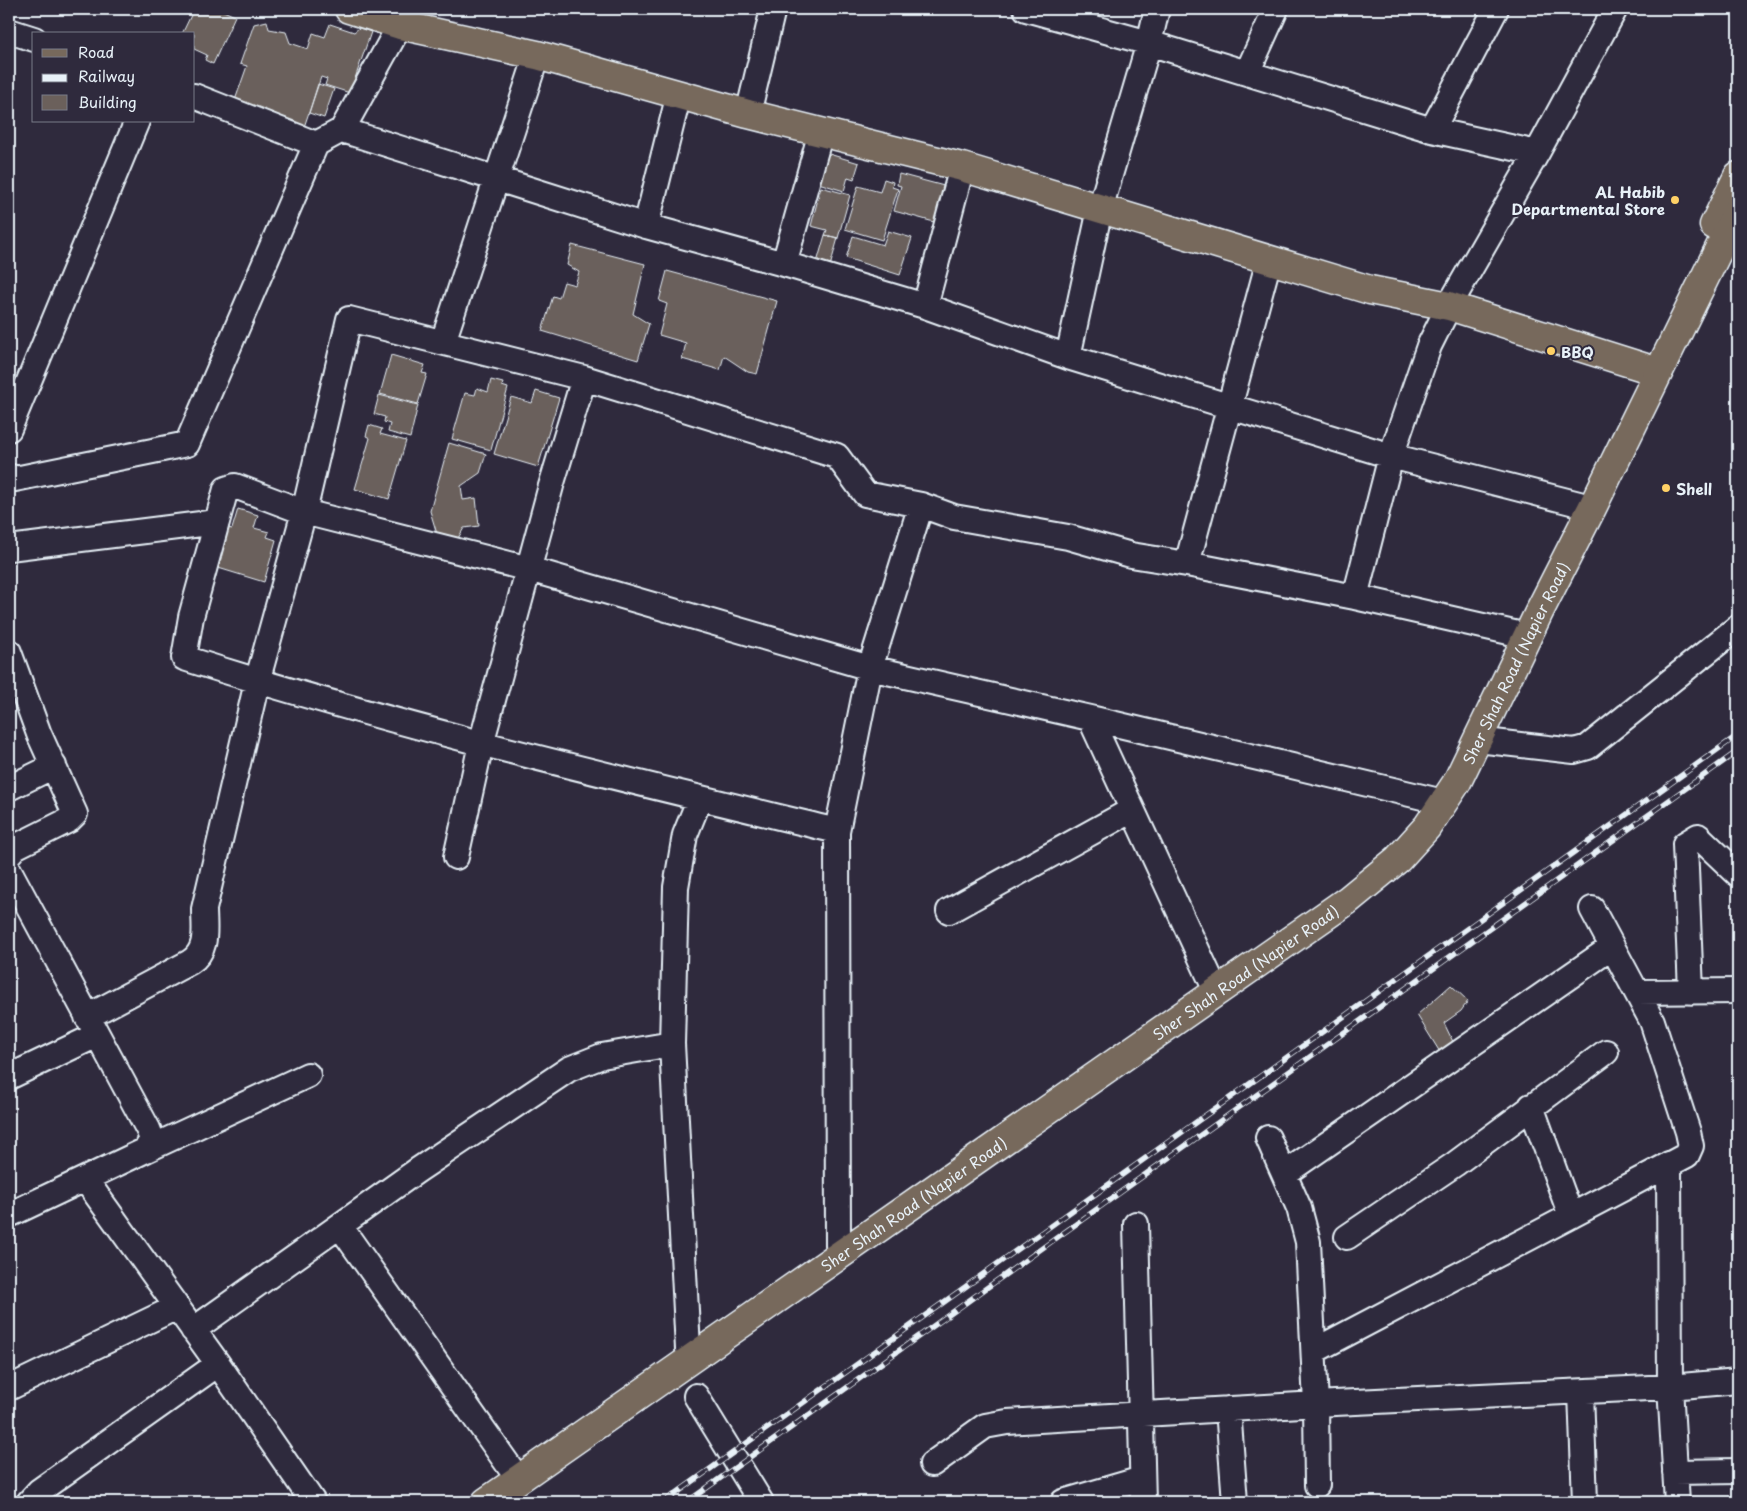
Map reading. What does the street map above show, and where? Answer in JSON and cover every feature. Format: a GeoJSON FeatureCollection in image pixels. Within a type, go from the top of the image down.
{"type":"FeatureCollection","features":[{"type":"Feature","properties":{"kind":"main road"},"geometry":{"type":"LineString","coordinates":[[349,9],[400,25],[537,54],[748,114],[962,168],[1370,290],[1449,306],[1646,368]]}},
{"type":"Feature","properties":{"kind":"main road","name":"Sher Shah Road (Napier Road)"},"geometry":{"type":"LineString","coordinates":[[486,1502],[1348,900],[1398,859],[1427,827],[1457,782],[1540,599],[1579,504],[1738,176]]}},
{"type":"Feature","properties":{"kind":"main road","name":"Sher Shah Road (Napier Road)"},"geometry":{"type":"LineString","coordinates":[[1540,599],[1601,491],[1738,210]]}},
{"type":"Feature","properties":{"kind":"street"},"geometry":{"type":"LineString","coordinates":[[748,114],[774,9]]}},
{"type":"Feature","properties":{"kind":"street"},"geometry":{"type":"LineString","coordinates":[[1026,9],[1149,43],[1432,130],[1537,153]]}},
{"type":"Feature","properties":{"kind":"street"},"geometry":{"type":"LineString","coordinates":[[1068,357],[1100,209],[1149,43],[1157,9]]}},
{"type":"Feature","properties":{"kind":"street"},"geometry":{"type":"LineString","coordinates":[[1247,73],[1276,9]]}},
{"type":"Feature","properties":{"kind":"street"},"geometry":{"type":"LineString","coordinates":[[1432,130],[1496,9]]}},
{"type":"Feature","properties":{"kind":"street"},"geometry":{"type":"LineString","coordinates":[[1354,597],[1392,456],[1429,346],[1449,306],[1537,153],[1615,9]]}},
{"type":"Feature","properties":{"kind":"street"},"geometry":{"type":"LineString","coordinates":[[9,476],[15,479],[187,444],[316,144],[342,130],[400,25]]}},
{"type":"Feature","properties":{"kind":"street"},"geometry":{"type":"LineString","coordinates":[[9,31],[32,38]]}},
{"type":"Feature","properties":{"kind":"street"},"geometry":{"type":"LineString","coordinates":[[443,342],[537,54]]}},
{"type":"Feature","properties":{"kind":"street"},"geometry":{"type":"LineString","coordinates":[[646,226],[679,94]]}},
{"type":"Feature","properties":{"kind":"street"},"geometry":{"type":"LineString","coordinates":[[195,96],[316,144]]}},
{"type":"Feature","properties":{"kind":"street"},"geometry":{"type":"LineString","coordinates":[[9,429],[138,122]]}},
{"type":"Feature","properties":{"kind":"street"},"geometry":{"type":"LineString","coordinates":[[342,130],[646,226],[784,264],[924,306],[1068,357],[1392,456],[1579,504]]}},
{"type":"Feature","properties":{"kind":"street"},"geometry":{"type":"LineString","coordinates":[[784,264],[821,132]]}},
{"type":"Feature","properties":{"kind":"street"},"geometry":{"type":"LineString","coordinates":[[924,306],[962,168]]}},
{"type":"Feature","properties":{"kind":"street"},"geometry":{"type":"LineString","coordinates":[[1187,564],[1268,260]]}},
{"type":"Feature","properties":{"kind":"street"},"geometry":{"type":"LineString","coordinates":[[9,1076],[92,1026],[198,957],[203,946],[204,909],[257,682],[304,512],[349,319],[584,378],[838,456],[865,494],[921,505],[954,517],[1068,538],[1131,555],[1187,564],[1354,597],[1518,634]]}},
{"type":"Feature","properties":{"kind":"street"},"geometry":{"type":"LineString","coordinates":[[456,857],[481,744],[551,486],[584,378]]}},
{"type":"Feature","properties":{"kind":"street"},"geometry":{"type":"LineString","coordinates":[[838,832],[481,744],[257,682],[184,658],[191,617],[226,488],[235,486],[304,512],[529,570],[870,668],[1435,800]]}},
{"type":"Feature","properties":{"kind":"street"},"geometry":{"type":"LineString","coordinates":[[838,1245],[838,832],[870,668],[921,505]]}},
{"type":"Feature","properties":{"kind":"street"},"geometry":{"type":"LineString","coordinates":[[9,548],[217,522]]}},
{"type":"Feature","properties":{"kind":"street"},"geometry":{"type":"LineString","coordinates":[[1477,740],[1574,751],[1588,747],[1738,627]]}},
{"type":"Feature","properties":{"kind":"street"},"geometry":{"type":"LineString","coordinates":[[9,652],[39,734],[75,814],[69,820],[15,847],[9,854]]}},
{"type":"Feature","properties":{"kind":"street"},"geometry":{"type":"LineString","coordinates":[[1090,718],[1211,980]]}},
{"type":"Feature","properties":{"kind":"street"},"geometry":{"type":"LineString","coordinates":[[9,788],[54,766]]}},
{"type":"Feature","properties":{"kind":"street"},"geometry":{"type":"LineString","coordinates":[[688,1349],[672,1044],[676,887],[685,835],[700,798]]}},
{"type":"Feature","properties":{"kind":"street"},"geometry":{"type":"LineString","coordinates":[[949,911],[1132,810]]}},
{"type":"Feature","properties":{"kind":"street"},"geometry":{"type":"LineString","coordinates":[[1692,992],[1685,844],[1698,836],[1738,874]]}},
{"type":"Feature","properties":{"kind":"street"},"geometry":{"type":"LineString","coordinates":[[9,870],[148,1129],[152,1140],[146,1150]]}},
{"type":"Feature","properties":{"kind":"street"},"geometry":{"type":"LineString","coordinates":[[1314,1351],[1687,1155],[1691,1146],[1688,1132],[1652,1021],[1592,909]]}},
{"type":"Feature","properties":{"kind":"street"},"geometry":{"type":"LineString","coordinates":[[1284,1174],[1612,947]]}},
{"type":"Feature","properties":{"kind":"street"},"geometry":{"type":"LineString","coordinates":[[1637,992],[1738,991]]}},
{"type":"Feature","properties":{"kind":"street"},"geometry":{"type":"LineString","coordinates":[[193,1330],[418,1170],[569,1069],[602,1056],[672,1044]]}},
{"type":"Feature","properties":{"kind":"street"},"geometry":{"type":"LineString","coordinates":[[1347,1237],[1455,1164],[1606,1052]]}},
{"type":"Feature","properties":{"kind":"street"},"geometry":{"type":"LineString","coordinates":[[9,1215],[308,1074]]}},
{"type":"Feature","properties":{"kind":"street"},"geometry":{"type":"LineString","coordinates":[[1531,1106],[1571,1216]]}},
{"type":"Feature","properties":{"kind":"street"},"geometry":{"type":"LineString","coordinates":[[1268,1138],[1299,1208],[1308,1242],[1316,1404],[1317,1485]]}},
{"type":"Feature","properties":{"kind":"street"},"geometry":{"type":"LineString","coordinates":[[1669,1164],[1670,1388],[1677,1502]]}},
{"type":"Feature","properties":{"kind":"street"},"geometry":{"type":"LineString","coordinates":[[86,1179],[218,1364],[313,1502]]}},
{"type":"Feature","properties":{"kind":"street"},"geometry":{"type":"LineString","coordinates":[[1136,1224],[1143,1502]]}},
{"type":"Feature","properties":{"kind":"street"},"geometry":{"type":"LineString","coordinates":[[340,1226],[514,1473]]}},
{"type":"Feature","properties":{"kind":"street"},"geometry":{"type":"LineString","coordinates":[[9,1388],[177,1307]]}},
{"type":"Feature","properties":{"kind":"street"},"geometry":{"type":"LineString","coordinates":[[28,1502],[39,1491],[218,1364]]}},
{"type":"Feature","properties":{"kind":"street"},"geometry":{"type":"LineString","coordinates":[[932,1464],[985,1426],[1008,1422],[1316,1404],[1670,1388],[1738,1381]]}},
{"type":"Feature","properties":{"kind":"street"},"geometry":{"type":"LineString","coordinates":[[1581,1392],[1585,1502]]}},
{"type":"Feature","properties":{"kind":"street"},"geometry":{"type":"LineString","coordinates":[[696,1396],[761,1502]]}},
{"type":"Feature","properties":{"kind":"street"},"geometry":{"type":"LineString","coordinates":[[1228,1409],[1235,1502]]}},
{"type":"Feature","properties":{"kind":"street"},"geometry":{"type":"LineString","coordinates":[[1675,1472],[1738,1471]]}},
{"type":"Feature","properties":{"kind":"street"},"geometry":{"type":"LineString","coordinates":[[1062,1502],[1142,1479]]}},
{"type":"Feature","properties":{"kind":"building"},"geometry":{"type":"Polygon","coordinates":[[[194,9],[219,9],[235,16],[213,64],[205,60],[207,55],[195,49],[195,32],[183,32],[194,9]]]}},
{"type":"Feature","properties":{"kind":"building"},"geometry":{"type":"Polygon","coordinates":[[[267,21],[269,29],[286,32],[290,43],[308,49],[313,33],[325,37],[330,24],[354,32],[359,28],[371,32],[350,93],[325,85],[327,79],[321,77],[303,130],[233,106],[247,66],[240,64],[254,24],[267,21]]]}},
{"type":"Feature","properties":{"kind":"building"},"geometry":{"type":"Polygon","coordinates":[[[318,84],[334,89],[324,118],[309,113],[318,84]]]}},
{"type":"Feature","properties":{"kind":"building"},"geometry":{"type":"Polygon","coordinates":[[[819,151],[859,163],[854,179],[848,177],[844,191],[812,181],[819,151]]]}},
{"type":"Feature","properties":{"kind":"building"},"geometry":{"type":"Polygon","coordinates":[[[899,174],[944,186],[934,222],[894,211],[901,186],[897,185],[899,174]]]}},
{"type":"Feature","properties":{"kind":"building"},"geometry":{"type":"Polygon","coordinates":[[[884,179],[893,182],[892,187],[898,189],[882,240],[845,229],[858,186],[880,192],[884,179]]]}},
{"type":"Feature","properties":{"kind":"building"},"geometry":{"type":"Polygon","coordinates":[[[821,187],[850,195],[838,238],[825,235],[827,230],[811,226],[821,187]]]}},
{"type":"Feature","properties":{"kind":"building"},"geometry":{"type":"Polygon","coordinates":[[[888,231],[912,238],[900,275],[846,258],[853,236],[883,245],[888,231]]]}},
{"type":"Feature","properties":{"kind":"building"},"geometry":{"type":"Polygon","coordinates":[[[825,235],[838,238],[829,270],[816,266],[825,235]]]}},
{"type":"Feature","properties":{"kind":"building"},"geometry":{"type":"Polygon","coordinates":[[[572,245],[645,264],[633,314],[649,324],[638,360],[542,331],[553,296],[559,298],[564,282],[575,285],[579,272],[567,265],[572,245]]]}},
{"type":"Feature","properties":{"kind":"building"},"geometry":{"type":"Polygon","coordinates":[[[667,271],[777,301],[757,374],[748,372],[724,356],[720,370],[682,359],[686,343],[659,335],[667,304],[659,301],[667,271]]]}},
{"type":"Feature","properties":{"kind":"building"},"geometry":{"type":"Polygon","coordinates":[[[391,355],[425,365],[422,373],[427,374],[418,404],[380,394],[391,355]]]}},
{"type":"Feature","properties":{"kind":"building"},"geometry":{"type":"Polygon","coordinates":[[[491,380],[503,383],[502,386],[508,388],[491,450],[452,439],[465,393],[475,395],[477,388],[488,392],[491,380]]]}},
{"type":"Feature","properties":{"kind":"building"},"geometry":{"type":"Polygon","coordinates":[[[536,391],[559,398],[538,467],[494,454],[511,397],[532,403],[536,391]]]}},
{"type":"Feature","properties":{"kind":"building"},"geometry":{"type":"Polygon","coordinates":[[[379,395],[418,405],[410,438],[388,432],[390,424],[384,422],[385,417],[374,414],[379,395]]]}},
{"type":"Feature","properties":{"kind":"building"},"geometry":{"type":"Polygon","coordinates":[[[369,425],[382,429],[380,434],[406,441],[389,499],[355,489],[370,438],[366,436],[369,425]]]}},
{"type":"Feature","properties":{"kind":"building"},"geometry":{"type":"Polygon","coordinates":[[[449,443],[486,454],[480,473],[461,486],[463,500],[476,498],[479,526],[464,528],[457,540],[437,534],[430,511],[449,443]]]}},
{"type":"Feature","properties":{"kind":"building"},"geometry":{"type":"Polygon","coordinates":[[[238,509],[258,515],[254,528],[269,532],[267,537],[276,540],[264,582],[215,567],[225,527],[232,529],[238,509]]]}},
{"type":"Feature","properties":{"kind":"building"},"geometry":{"type":"Polygon","coordinates":[[[1451,985],[1468,1001],[1461,1011],[1444,1023],[1456,1048],[1443,1057],[1417,1015],[1451,985]]]}},
{"type":"Feature","properties":{"kind":"railway"},"geometry":{"type":"LineString","coordinates":[[664,1502],[1738,735]]}},
{"type":"Feature","properties":{"kind":"railway"},"geometry":{"type":"LineString","coordinates":[[687,1502],[1738,751]]}},
{"type":"Feature","properties":{"kind":"place","name":"AL Habib Departmental Store"},"geometry":{"type":"Point","coordinates":[1675,200]}},
{"type":"Feature","properties":{"kind":"place","name":"BBQ"},"geometry":{"type":"Point","coordinates":[1551,351]}},
{"type":"Feature","properties":{"kind":"place","name":"Shell"},"geometry":{"type":"Point","coordinates":[1666,488]}}]}
